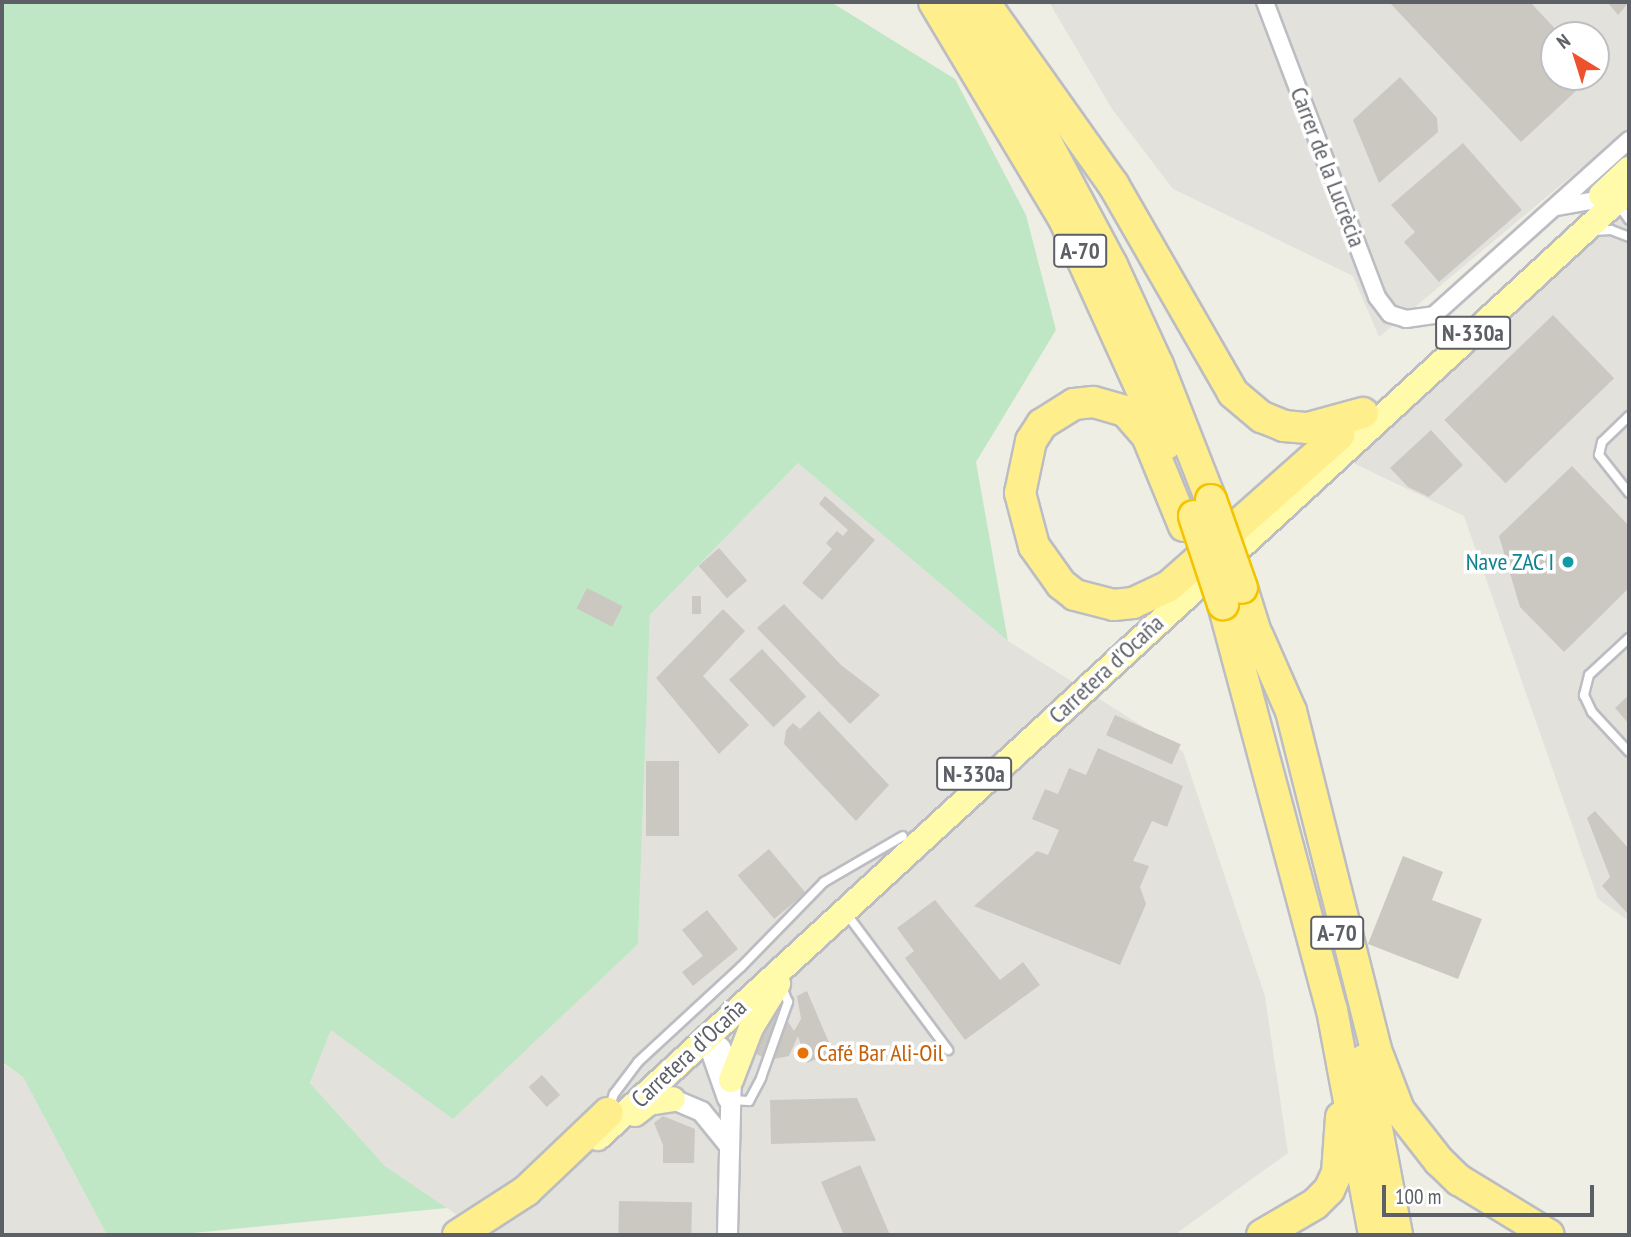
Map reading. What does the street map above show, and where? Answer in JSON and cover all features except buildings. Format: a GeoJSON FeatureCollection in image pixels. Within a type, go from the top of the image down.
{"type":"FeatureCollection","features":[{"type":"Feature","properties":{"kind":"highway","name":"A-70"},"geometry":{"type":"LineString","coordinates":[[934,2],[1008,120],[1092,275],[1197,514],[1233,616],[1349,981],[1396,1235]]}},
{"type":"Feature","properties":{"kind":"highway","name":"A-70"},"geometry":{"type":"LineString","coordinates":[[962,2],[1034,120],[1112,265],[1158,365],[1197,514]]}},
{"type":"Feature","properties":{"kind":"highway"},"geometry":{"type":"LineString","coordinates":[[984,2],[1113,184],[1233,393],[1262,417],[1284,426],[1308,428],[1363,413]]}},
{"type":"Feature","properties":{"kind":"highway"},"geometry":{"type":"LineString","coordinates":[[1197,514],[1125,411],[1093,401],[1074,404],[1042,424],[1031,441],[1020,493],[1034,546],[1061,584],[1075,595],[1114,605],[1133,603],[1168,587],[1339,435]]}},
{"type":"Feature","properties":{"kind":"highway","name":"A-70"},"geometry":{"type":"LineString","coordinates":[[1233,616],[1334,1023],[1374,1235]]}},
{"type":"Feature","properties":{"kind":"highway"},"geometry":{"type":"LineString","coordinates":[[1233,616],[1291,711],[1376,1051],[1399,1110],[1432,1153],[1460,1180],[1541,1233]]}},
{"type":"Feature","properties":{"kind":"highway"},"geometry":{"type":"LineString","coordinates":[[1262,1235],[1315,1204],[1338,1173],[1341,1117],[1320,1007],[1320,968]]}},
{"type":"Feature","properties":{"kind":"highway"},"geometry":{"type":"LineString","coordinates":[[458,1235],[526,1191],[614,1107]]}},
{"type":"Feature","properties":{"kind":"highway"},"geometry":{"type":"LineString","coordinates":[[502,1235],[584,1150]]}},
{"type":"Feature","properties":{"kind":"main road","name":"Carretera d'Ocaña"},"geometry":{"type":"LineString","coordinates":[[584,1150],[1570,244],[1615,201],[1629,169]]}},
{"type":"Feature","properties":{"kind":"main road","name":"Carretera d'Ocaña"},"geometry":{"type":"LineString","coordinates":[[614,1107],[903,836],[1161,606],[1363,413],[1615,201]]}},
{"type":"Feature","properties":{"kind":"main road"},"geometry":{"type":"LineString","coordinates":[[614,1107],[694,1040],[706,1038],[709,1026],[852,894],[884,854]]}},
{"type":"Feature","properties":{"kind":"main road"},"geometry":{"type":"LineString","coordinates":[[729,1090],[751,1028],[779,982],[844,911]]}},
{"type":"Feature","properties":{"kind":"main road"},"geometry":{"type":"LineString","coordinates":[[584,1150],[604,1142],[649,1103],[673,1099]]}},
{"type":"Feature","properties":{"kind":"street","name":"Carrer de la Lucrècia"},"geometry":{"type":"LineString","coordinates":[[1265,2],[1377,297],[1391,314],[1406,319],[1434,315],[1556,207]]}},
{"type":"Feature","properties":{"kind":"street"},"geometry":{"type":"LineString","coordinates":[[1556,207],[1629,140]]}},
{"type":"Feature","properties":{"kind":"street"},"geometry":{"type":"LineString","coordinates":[[1603,164],[1598,178],[1615,201]]}},
{"type":"Feature","properties":{"kind":"street"},"geometry":{"type":"LineString","coordinates":[[1556,207],[1615,201]]}},
{"type":"Feature","properties":{"kind":"street"},"geometry":{"type":"LineString","coordinates":[[706,1038],[724,1053],[729,1090],[727,1235]]}},
{"type":"Feature","properties":{"kind":"street"},"geometry":{"type":"LineString","coordinates":[[673,1099],[729,1090]]}},
{"type":"Feature","properties":{"kind":"street"},"geometry":{"type":"LineString","coordinates":[[673,1099],[710,1119],[727,1143]]}},
{"type":"Feature","properties":{"kind":"lane"},"geometry":{"type":"LineString","coordinates":[[1570,244],[1592,232],[1611,230],[1629,237]]}},
{"type":"Feature","properties":{"kind":"lane"},"geometry":{"type":"LineString","coordinates":[[1629,416],[1602,442],[1599,455],[1629,493]]}},
{"type":"Feature","properties":{"kind":"lane"},"geometry":{"type":"LineString","coordinates":[[1629,638],[1589,675],[1584,695],[1592,712],[1629,752]]}},
{"type":"Feature","properties":{"kind":"lane"},"geometry":{"type":"LineString","coordinates":[[614,1107],[614,1094],[638,1062],[741,967],[824,882],[903,836]]}},
{"type":"Feature","properties":{"kind":"lane"},"geometry":{"type":"LineString","coordinates":[[844,911],[948,1050]]}},
{"type":"Feature","properties":{"kind":"shaded area"},"geometry":{"type":"Polygon","coordinates":[[[1049,2],[1629,2],[1629,128],[1379,337],[1353,276],[1173,189],[1112,109],[1049,2]]]}},
{"type":"Feature","properties":{"kind":"shaded area"},"geometry":{"type":"Polygon","coordinates":[[[1629,201],[1629,921],[1598,899],[1464,516],[1351,462],[1629,201]]]}},
{"type":"Feature","properties":{"kind":"shaded area"},"geometry":{"type":"Polygon","coordinates":[[[798,463],[1008,641],[1183,752],[1265,996],[1288,1153],[1174,1235],[487,1235],[385,1166],[310,1083],[331,1030],[638,944],[650,615],[798,463]]]}},
{"type":"Feature","properties":{"kind":"shaded area"},"geometry":{"type":"Polygon","coordinates":[[[2,1063],[23,1077],[107,1235],[2,1235],[2,1063]]]}},
{"type":"Feature","properties":{"kind":"green space"},"geometry":{"type":"Polygon","coordinates":[[[2,2],[831,2],[955,79],[1026,215],[1056,330],[976,462],[1008,641],[798,463],[650,615],[638,944],[453,1119],[331,1030],[310,1083],[385,1166],[447,1208],[173,1235],[107,1235],[23,1077],[2,1062],[2,2]]]}},
{"type":"Feature","properties":{"kind":"place","name":"Nave ZAC I"},"geometry":{"type":"Point","coordinates":[1568,562]}},
{"type":"Feature","properties":{"kind":"place","name":"Café Bar Ali-Oil"},"geometry":{"type":"Point","coordinates":[803,1053]}}]}
